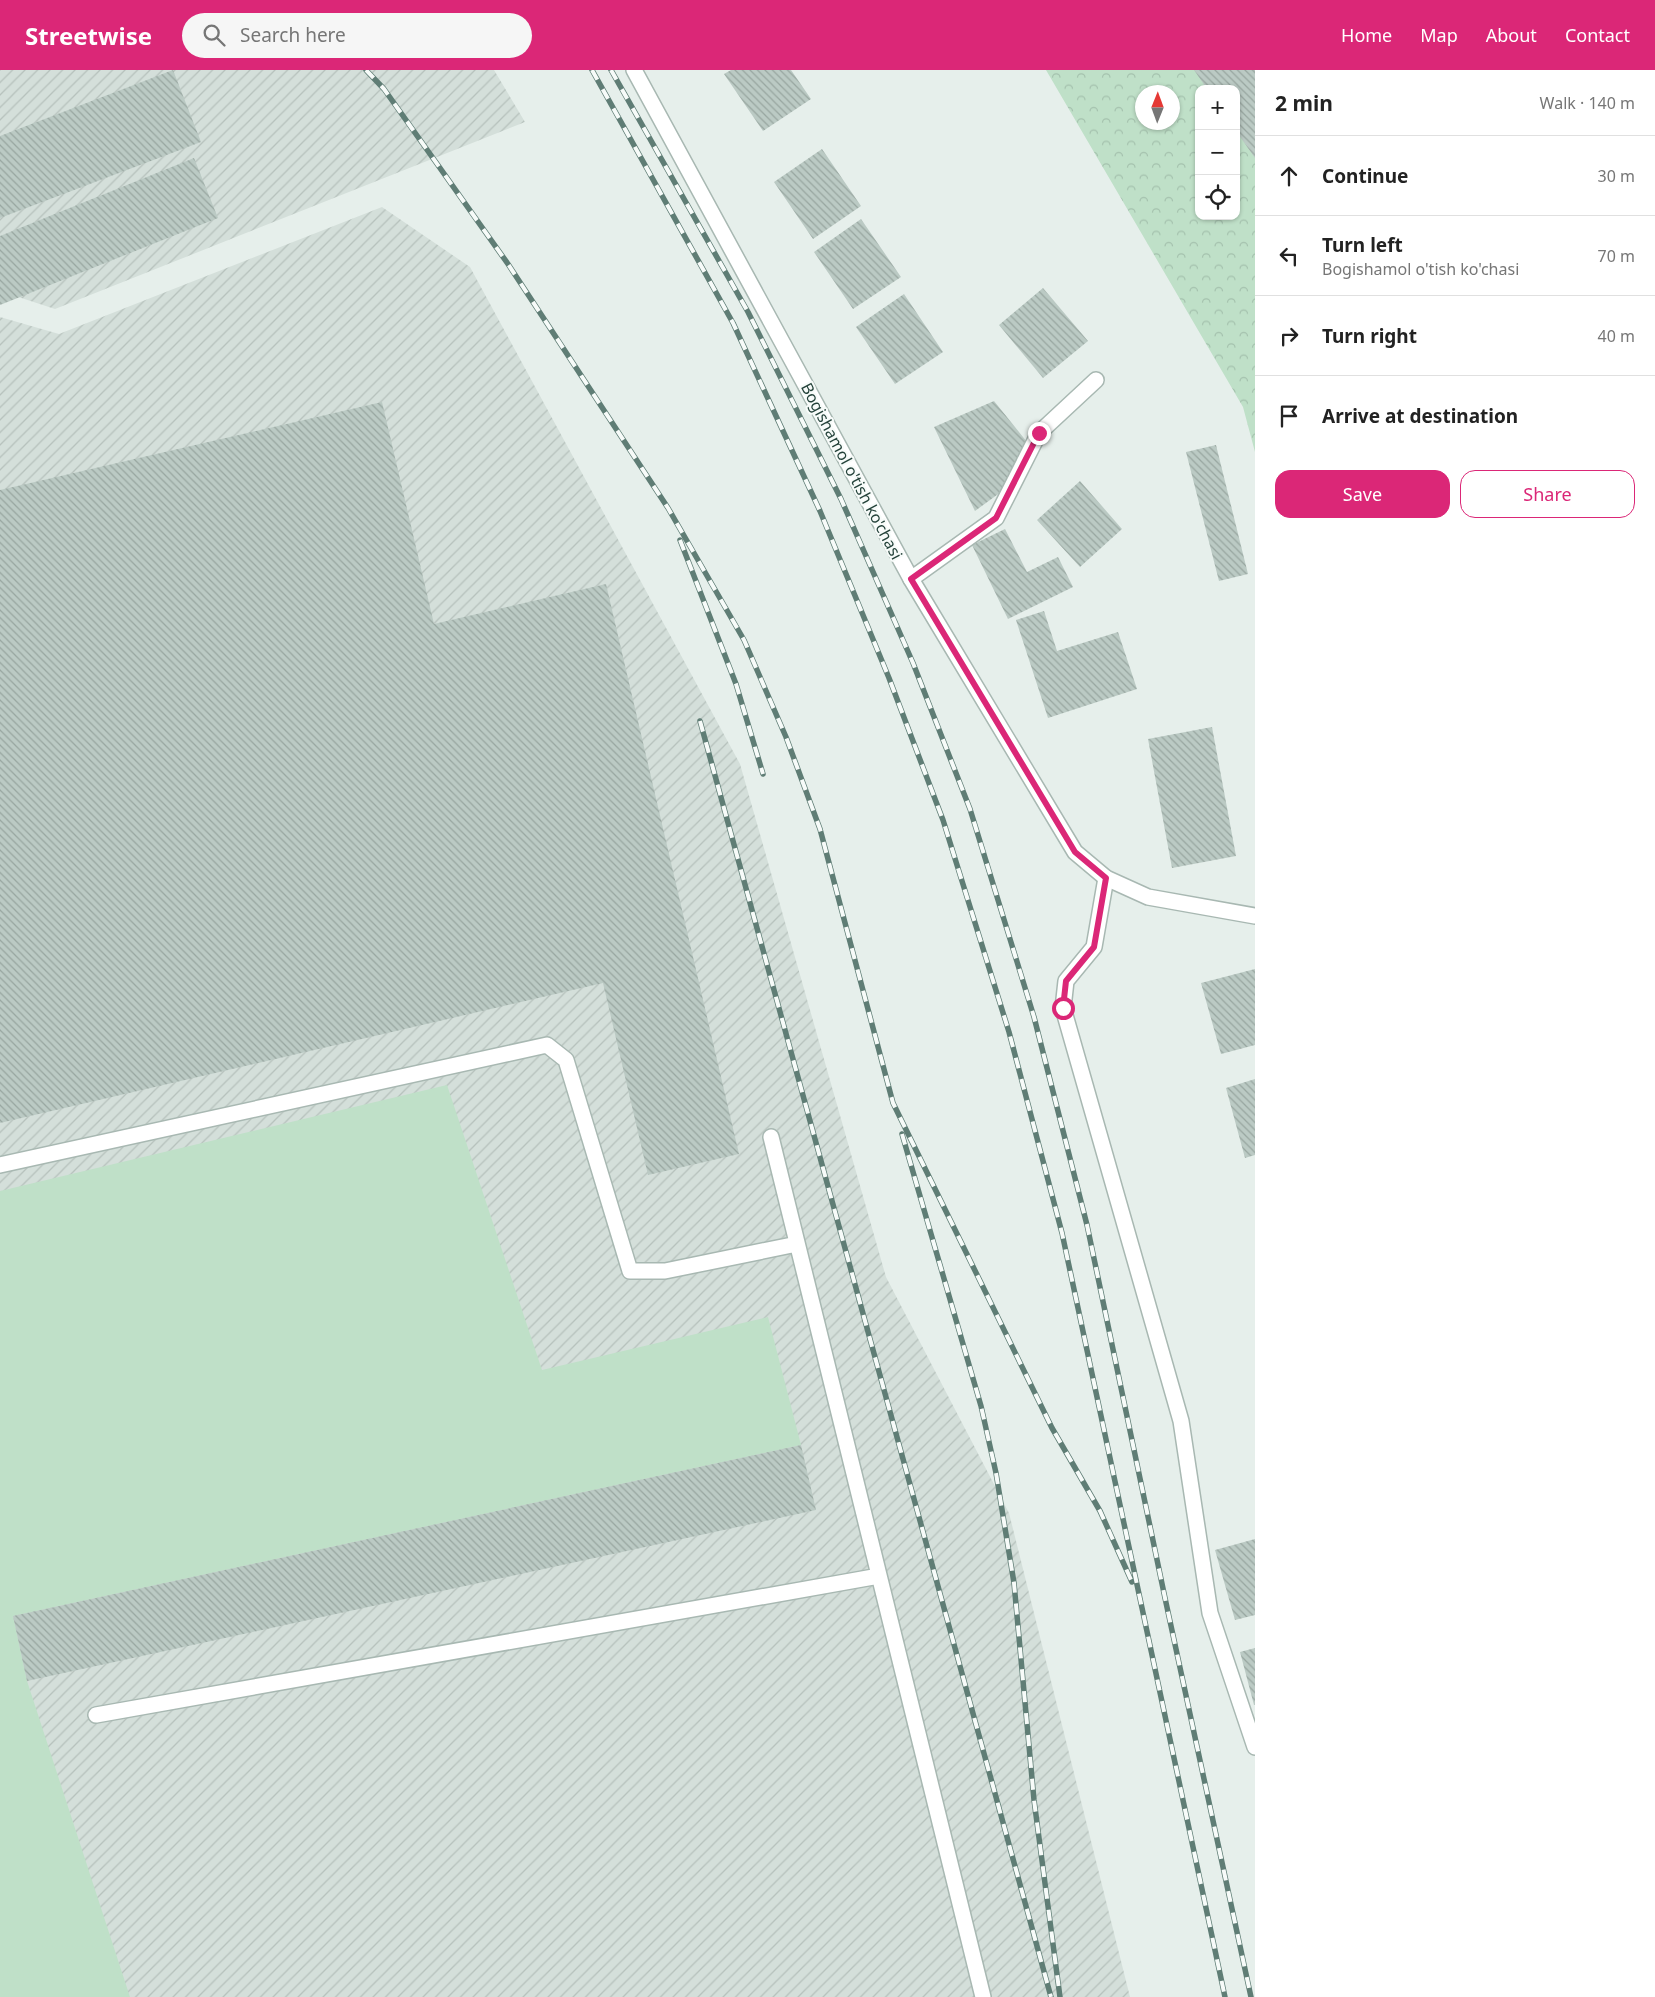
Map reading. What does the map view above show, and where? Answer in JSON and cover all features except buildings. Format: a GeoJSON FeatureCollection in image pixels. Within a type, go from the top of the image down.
{"type":"FeatureCollection","features":[{"type":"Feature","properties":{"kind":"street","name":"Bogishamol o'tish ko'chasi"},"geometry":{"type":"LineString","coordinates":[[634,70],[911,579],[1075,852],[1106,878],[1148,897],[1255,916]]}},
{"type":"Feature","properties":{"kind":"street"},"geometry":{"type":"LineString","coordinates":[[911,579],[996,518],[1039,433],[1096,380]]}},
{"type":"Feature","properties":{"kind":"street"},"geometry":{"type":"LineString","coordinates":[[1106,878],[1094,947],[1066,981],[1063,1008],[1181,1421],[1210,1613],[1255,1746]]}},
{"type":"Feature","properties":{"kind":"street"},"geometry":{"type":"LineString","coordinates":[[0,1165],[547,1045],[566,1060],[630,1271],[665,1271],[797,1244]]}},
{"type":"Feature","properties":{"kind":"street"},"geometry":{"type":"LineString","coordinates":[[770,1137],[983,1997]]}},
{"type":"Feature","properties":{"kind":"street"},"geometry":{"type":"LineString","coordinates":[[96,1715],[879,1576]]}},
{"type":"Feature","properties":{"kind":"shaded area"},"geometry":{"type":"Polygon","coordinates":[[[0,70],[494,70],[525,122],[55,309],[0,291],[0,70]]]}},
{"type":"Feature","properties":{"kind":"shaded area"},"geometry":{"type":"Polygon","coordinates":[[[382,207],[470,267],[740,764],[886,1277],[1009,1513],[1130,1997],[0,1997],[0,317],[59,334],[382,207]]]}},
{"type":"Feature","properties":{"kind":"green space"},"geometry":{"type":"Polygon","coordinates":[[[1046,70],[1255,70],[1255,452],[1243,407],[1046,70]]]}},
{"type":"Feature","properties":{"kind":"green space"},"geometry":{"type":"Polygon","coordinates":[[[447,1085],[542,1370],[768,1317],[801,1445],[13,1616],[27,1681],[130,1997],[0,1997],[0,1191],[447,1085]]]}},
{"type":"Feature","properties":{"kind":"railway"},"geometry":{"type":"LineString","coordinates":[[366,70],[384,89],[508,264],[668,508],[744,640],[786,737],[820,829],[893,1103],[1052,1428],[1100,1511],[1132,1582]]}},
{"type":"Feature","properties":{"kind":"railway"},"geometry":{"type":"LineString","coordinates":[[592,70],[733,323],[820,511],[889,678],[943,820],[1009,1032],[1062,1233],[1225,1997]]}},
{"type":"Feature","properties":{"kind":"railway"},"geometry":{"type":"LineString","coordinates":[[611,70],[748,312],[841,499],[913,663],[970,809],[1034,1017],[1087,1225],[1251,1997]]}},
{"type":"Feature","properties":{"kind":"railway"},"geometry":{"type":"LineString","coordinates":[[680,540],[736,684],[763,774]]}},
{"type":"Feature","properties":{"kind":"railway"},"geometry":{"type":"LineString","coordinates":[[700,721],[1051,1997]]}},
{"type":"Feature","properties":{"kind":"railway"},"geometry":{"type":"LineString","coordinates":[[902,1134],[981,1406],[996,1473],[1014,1583],[1034,1800],[1060,1997]]}},
{"type":"Feature","properties":{"kind":"route"},"geometry":{"type":"LineString","coordinates":[[1039,433],[996,518],[911,579],[1075,852],[1106,878],[1094,947],[1066,981],[1063,1008]]}}]}
